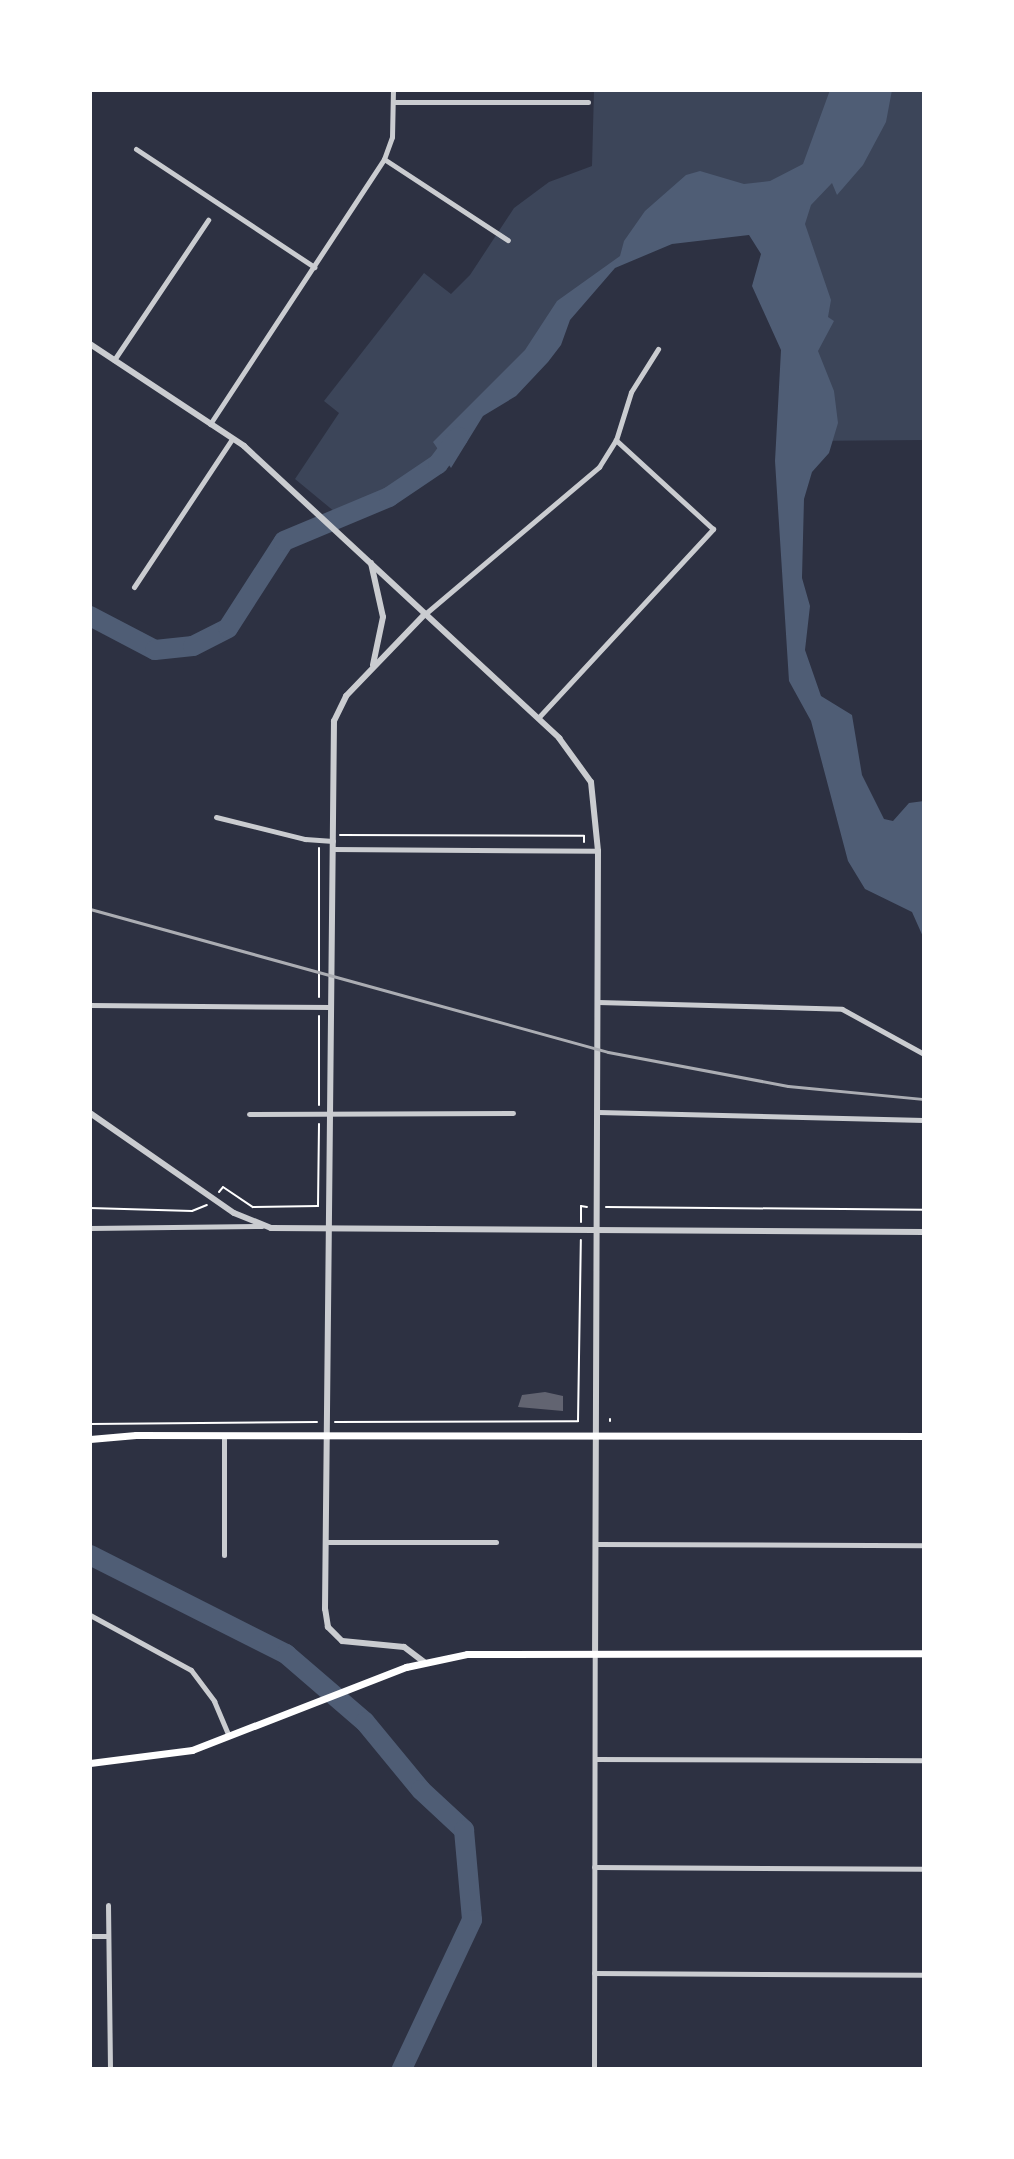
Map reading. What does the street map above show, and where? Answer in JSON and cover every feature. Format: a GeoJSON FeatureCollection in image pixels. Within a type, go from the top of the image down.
{"type":"FeatureCollection","features":[{"type":"Feature","properties":{"kind":"main road"},"geometry":{"type":"LineString","coordinates":[[90,1439],[224,1435],[924,1436]]}},
{"type":"Feature","properties":{"kind":"main road"},"geometry":{"type":"LineString","coordinates":[[90,1763],[164,1757],[229,1737],[381,1676],[424,1662],[485,1652],[924,1653]]}},
{"type":"Feature","properties":{"kind":"street"},"geometry":{"type":"LineString","coordinates":[[210,424],[384,159],[392,137],[393,90]]}},
{"type":"Feature","properties":{"kind":"street"},"geometry":{"type":"LineString","coordinates":[[393,102],[588,102]]}},
{"type":"Feature","properties":{"kind":"street"},"geometry":{"type":"LineString","coordinates":[[136,149],[314,267]]}},
{"type":"Feature","properties":{"kind":"street"},"geometry":{"type":"LineString","coordinates":[[384,159],[508,240]]}},
{"type":"Feature","properties":{"kind":"street"},"geometry":{"type":"LineString","coordinates":[[114,360],[208,220]]}},
{"type":"Feature","properties":{"kind":"street"},"geometry":{"type":"LineString","coordinates":[[90,344],[232,439],[295,493],[569,747],[591,782],[598,851],[594,2069]]}},
{"type":"Feature","properties":{"kind":"street"},"geometry":{"type":"LineString","coordinates":[[424,1662],[405,1648],[353,1646],[333,1633],[325,1616],[335,714],[372,668],[425,614],[515,534],[572,495],[599,467],[616,440],[631,392],[658,349]]}},
{"type":"Feature","properties":{"kind":"street"},"geometry":{"type":"LineString","coordinates":[[134,587],[232,439]]}},
{"type":"Feature","properties":{"kind":"street"},"geometry":{"type":"LineString","coordinates":[[538,718],[713,529],[616,440]]}},
{"type":"Feature","properties":{"kind":"street"},"geometry":{"type":"LineString","coordinates":[[370,561],[383,617],[372,668]]}},
{"type":"Feature","properties":{"kind":"street"},"geometry":{"type":"LineString","coordinates":[[216,817],[319,841],[333,838]]}},
{"type":"Feature","properties":{"kind":"street"},"geometry":{"type":"LineString","coordinates":[[333,849],[598,851]]}},
{"type":"Feature","properties":{"kind":"street"},"geometry":{"type":"LineString","coordinates":[[598,1002],[842,1009],[924,1054]]}},
{"type":"Feature","properties":{"kind":"street"},"geometry":{"type":"LineString","coordinates":[[90,1005],[332,1007]]}},
{"type":"Feature","properties":{"kind":"street"},"geometry":{"type":"LineString","coordinates":[[598,1112],[924,1120]]}},
{"type":"Feature","properties":{"kind":"street"},"geometry":{"type":"LineString","coordinates":[[90,1113],[213,1198],[263,1226]]}},
{"type":"Feature","properties":{"kind":"street"},"geometry":{"type":"LineString","coordinates":[[249,1114],[513,1113]]}},
{"type":"Feature","properties":{"kind":"street"},"geometry":{"type":"LineString","coordinates":[[90,1228],[263,1226],[924,1232]]}},
{"type":"Feature","properties":{"kind":"street"},"geometry":{"type":"LineString","coordinates":[[224,1435],[224,1555]]}},
{"type":"Feature","properties":{"kind":"street"},"geometry":{"type":"LineString","coordinates":[[327,1542],[496,1542]]}},
{"type":"Feature","properties":{"kind":"street"},"geometry":{"type":"LineString","coordinates":[[596,1544],[924,1545]]}},
{"type":"Feature","properties":{"kind":"street"},"geometry":{"type":"LineString","coordinates":[[90,1615],[191,1670],[208,1691],[229,1737]]}},
{"type":"Feature","properties":{"kind":"street"},"geometry":{"type":"LineString","coordinates":[[595,1759],[924,1760]]}},
{"type":"Feature","properties":{"kind":"street"},"geometry":{"type":"LineString","coordinates":[[594,1867],[924,1869]]}},
{"type":"Feature","properties":{"kind":"street"},"geometry":{"type":"LineString","coordinates":[[108,1905],[110,2069]]}},
{"type":"Feature","properties":{"kind":"street"},"geometry":{"type":"LineString","coordinates":[[90,1936],[108,1936]]}},
{"type":"Feature","properties":{"kind":"street"},"geometry":{"type":"LineString","coordinates":[[594,1973],[924,1975]]}},
{"type":"Feature","properties":{"kind":"path"},"geometry":{"type":"LineString","coordinates":[[333,838],[584,836],[584,850]]}},
{"type":"Feature","properties":{"kind":"path"},"geometry":{"type":"LineString","coordinates":[[90,1208],[192,1211],[213,1198],[223,1187],[253,1207],[318,1206],[319,841]]}},
{"type":"Feature","properties":{"kind":"path"},"geometry":{"type":"LineString","coordinates":[[597,1207],[924,1210]]}},
{"type":"Feature","properties":{"kind":"path"},"geometry":{"type":"LineString","coordinates":[[344,1422],[578,1421],[581,1252]]}},
{"type":"Feature","properties":{"kind":"path"},"geometry":{"type":"LineString","coordinates":[[90,1424],[328,1422]]}},
{"type":"Feature","properties":{"kind":"shaded area"},"geometry":{"type":"Polygon","coordinates":[[[594,90],[924,90],[924,440],[799,441],[777,211],[661,225],[565,310],[438,464],[389,497],[341,517],[295,479],[339,413],[324,401],[424,273],[451,294],[470,275],[514,208],[549,182],[592,166],[594,90]]]}},
{"type":"Feature","properties":{"kind":"shaded area"},"geometry":{"type":"Polygon","coordinates":[[[830,90],[892,90],[886,122],[863,165],[837,195],[832,183],[811,205],[805,224],[831,300],[828,317],[834,321],[818,351],[834,391],[838,423],[829,453],[812,472],[804,499],[802,578],[810,606],[805,650],[821,696],[852,715],[862,775],[884,819],[893,821],[909,803],[924,801],[924,939],[912,912],[865,889],[848,861],[811,721],[789,681],[775,461],[781,350],[752,286],[761,254],[749,235],[672,244],[615,268],[570,320],[561,345],[548,362],[516,396],[483,416],[451,468],[433,442],[525,350],[557,301],[620,256],[624,241],[645,211],[686,175],[700,171],[744,184],[770,181],[803,164],[830,90]]]}},
{"type":"Feature","properties":{"kind":"building"},"geometry":{"type":"Polygon","coordinates":[[[545,1392],[563,1396],[563,1411],[518,1407],[522,1395],[545,1392]]]}},
{"type":"Feature","properties":{"kind":"waterway"},"geometry":{"type":"LineString","coordinates":[[90,616],[155,650],[193,646],[228,628],[284,541],[389,497],[438,464],[458,437]]}},
{"type":"Feature","properties":{"kind":"waterway"},"geometry":{"type":"LineString","coordinates":[[90,1555],[286,1654],[365,1722],[421,1790],[464,1830],[472,1920],[402,2069]]}},
{"type":"Feature","properties":{"kind":"railway"},"geometry":{"type":"LineString","coordinates":[[90,909],[608,1052],[788,1086],[924,1099]]}}]}
